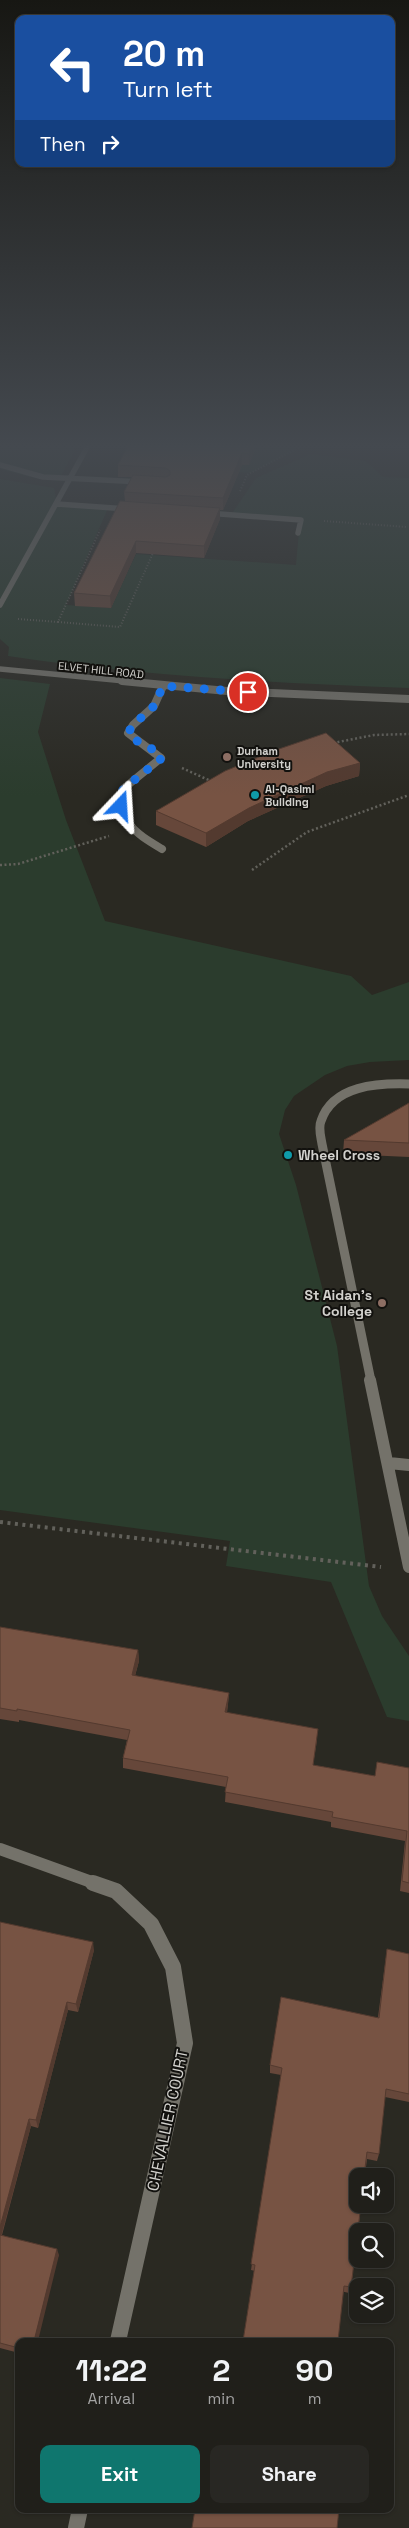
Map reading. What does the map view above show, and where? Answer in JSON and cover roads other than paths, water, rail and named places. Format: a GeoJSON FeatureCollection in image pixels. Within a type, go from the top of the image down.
{"type":"FeatureCollection","features":[{"type":"Feature","properties":{"kind":"street"},"geometry":{"type":"LineString","coordinates":[[0,605],[25,560]]}},
{"type":"Feature","properties":{"kind":"street","name":"ELVET HILL ROAD"},"geometry":{"type":"LineString","coordinates":[[0,669],[234,692],[409,699]]}},
{"type":"Feature","properties":{"kind":"street"},"geometry":{"type":"LineString","coordinates":[[162,849],[131,830],[121,806],[123,789],[162,758],[154,750],[134,740],[128,733],[133,725],[154,706],[163,686]]}},
{"type":"Feature","properties":{"kind":"street"},"geometry":{"type":"LineString","coordinates":[[409,1084],[381,1082],[355,1090],[340,1097],[321,1121],[322,1144],[409,1567]]}},
{"type":"Feature","properties":{"kind":"street"},"geometry":{"type":"LineString","coordinates":[[389,1463],[409,1465]]}},
{"type":"Feature","properties":{"kind":"street","name":"CHEVALLIER COURT"},"geometry":{"type":"LineString","coordinates":[[0,1849],[116,1890],[151,1924],[173,1967],[185,2044],[119,2338]]}},
{"type":"Feature","properties":{"kind":"street"},"geometry":{"type":"LineString","coordinates":[[76,2528],[79,2513]]}},
{"type":"Feature","properties":{"kind":"place","name":"Durham University"},"geometry":{"type":"Point","coordinates":[227,757]}},
{"type":"Feature","properties":{"kind":"place","name":"Al-Qasimi Building"},"geometry":{"type":"Point","coordinates":[255,795]}},
{"type":"Feature","properties":{"kind":"place","name":"Wheel Cross"},"geometry":{"type":"Point","coordinates":[288,1155]}},
{"type":"Feature","properties":{"kind":"place","name":"St Aidan's College"},"geometry":{"type":"Point","coordinates":[382,1303]}}]}
